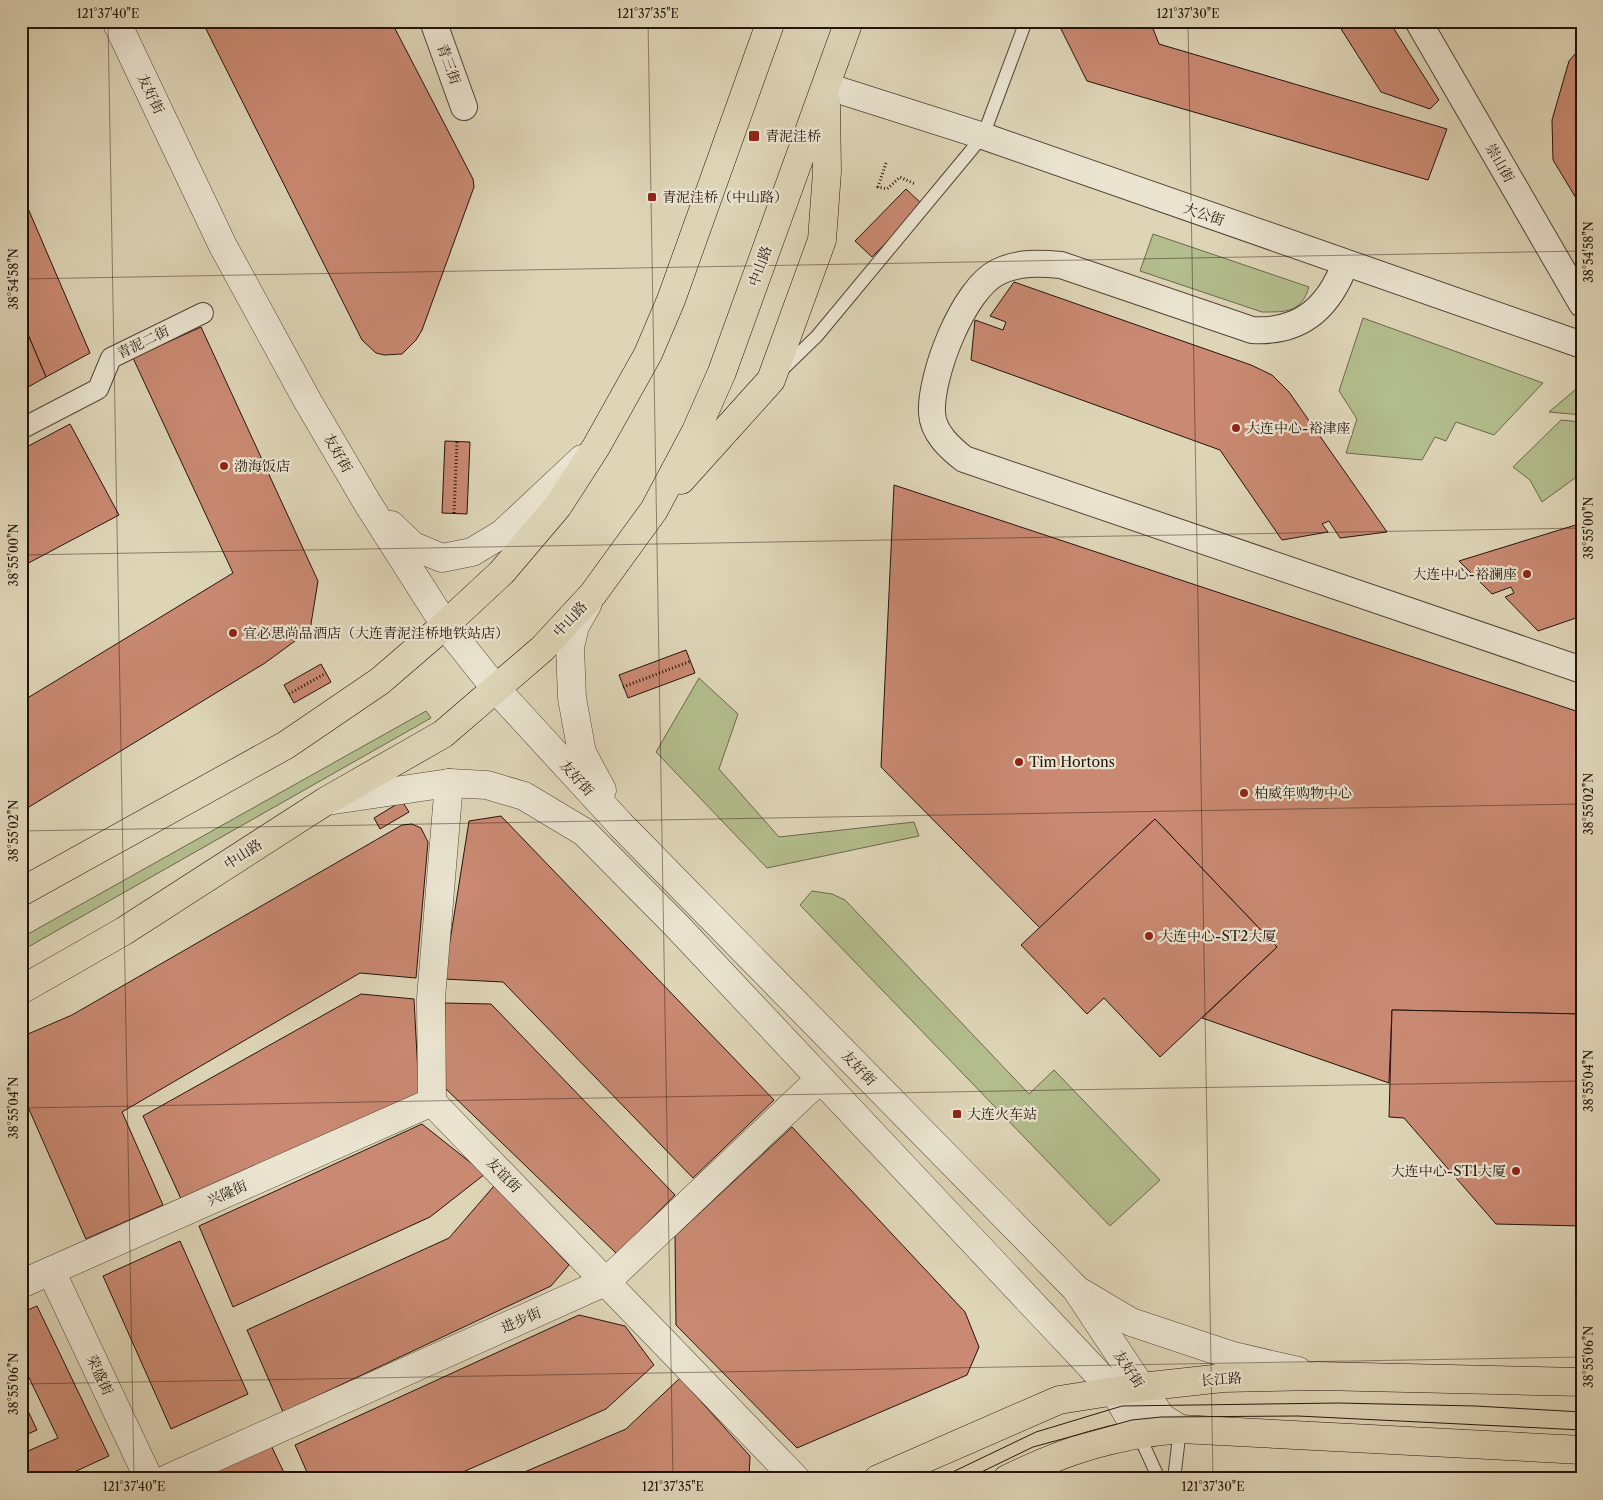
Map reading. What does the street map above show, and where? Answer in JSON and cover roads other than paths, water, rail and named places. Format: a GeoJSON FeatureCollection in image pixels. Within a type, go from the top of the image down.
{"type":"FeatureCollection","features":[{"type":"Feature","properties":{"kind":"main road"},"geometry":{"type":"LineString","coordinates":[[21,892],[286,745],[380,681],[445,626],[502,572],[558,506],[596,447],[639,373],[660,327],[771,21]]}},
{"type":"Feature","properties":{"kind":"main road","name":"中山路"},"geometry":{"type":"LineString","coordinates":[[21,990],[124,930],[326,801],[443,734],[542,649],[593,594],[654,510],[696,430],[722,372],[849,21]]}},
{"type":"Feature","properties":{"kind":"main road"},"geometry":{"type":"LineString","coordinates":[[654,510],[771,380],[822,240],[827,172],[826,86]]}},
{"type":"Feature","properties":{"kind":"main road","name":"长江路"},"geometry":{"type":"LineString","coordinates":[[878,1479],[1060,1400],[1141,1387],[1223,1378],[1320,1376],[1582,1382]]}},
{"type":"Feature","properties":{"kind":"main road"},"geometry":{"type":"LineString","coordinates":[[1007,1479],[1045,1460],[1082,1446],[1138,1433],[1180,1429],[1582,1450]]}},
{"type":"Feature","properties":{"kind":"street","name":"友好街"},"geometry":{"type":"LineString","coordinates":[[116,21],[223,246],[307,400],[368,504],[445,626],[496,689],[620,824],[1076,1290],[1161,1417],[1180,1429]]}},
{"type":"Feature","properties":{"kind":"street","name":"青三街"},"geometry":{"type":"LineString","coordinates":[[433,21],[464,107]]}},
{"type":"Feature","properties":{"kind":"street","name":"崇山街"},"geometry":{"type":"LineString","coordinates":[[1418,21],[1582,304]]}},
{"type":"Feature","properties":{"kind":"street","name":"大公街"},"geometry":{"type":"LineString","coordinates":[[826,86],[983,136],[1345,264],[1582,345]]}},
{"type":"Feature","properties":{"kind":"street"},"geometry":{"type":"LineString","coordinates":[[1345,264],[1337,284],[1324,304],[1306,318],[1271,332],[1245,328],[1061,265],[1033,263],[1012,266],[996,273],[976,292],[961,315],[949,339],[934,398],[932,414],[938,432],[950,448],[964,459],[1582,670]]}},
{"type":"Feature","properties":{"kind":"street","name":"青泥二街"},"geometry":{"type":"LineString","coordinates":[[21,428],[98,389],[111,358],[203,313]]}},
{"type":"Feature","properties":{"kind":"street"},"geometry":{"type":"LineString","coordinates":[[368,504],[413,546],[442,558],[472,552],[502,534],[596,447]]}},
{"type":"Feature","properties":{"kind":"street"},"geometry":{"type":"LineString","coordinates":[[593,594],[575,626],[570,647],[572,698],[582,753],[620,824]]}},
{"type":"Feature","properties":{"kind":"street","name":"友好街"},"geometry":{"type":"LineString","coordinates":[[326,801],[449,783],[487,785],[524,796],[584,832],[676,925],[1114,1392],[1138,1433]]}},
{"type":"Feature","properties":{"kind":"street"},"geometry":{"type":"LineString","coordinates":[[432,1102],[431,998],[449,783]]}},
{"type":"Feature","properties":{"kind":"street","name":"进步街"},"geometry":{"type":"LineString","coordinates":[[167,1479],[607,1281],[820,1079]]}},
{"type":"Feature","properties":{"kind":"street","name":"兴隆街"},"geometry":{"type":"LineString","coordinates":[[21,1284],[432,1102]]}},
{"type":"Feature","properties":{"kind":"street","name":"友谊街"},"geometry":{"type":"LineString","coordinates":[[432,1102],[607,1281],[796,1479]]}},
{"type":"Feature","properties":{"kind":"street","name":"荣盛街"},"geometry":{"type":"LineString","coordinates":[[52,1270],[149,1479]]}},
{"type":"Feature","properties":{"kind":"street"},"geometry":{"type":"LineString","coordinates":[[1076,1290],[1131,1322],[1233,1356],[1320,1376]]}},
{"type":"Feature","properties":{"kind":"lane"},"geometry":{"type":"LineString","coordinates":[[771,380],[817,336],[983,136],[1026,21]]}},
{"type":"Feature","properties":{"kind":"lane"},"geometry":{"type":"LineString","coordinates":[[1174,1479],[1180,1429]]}},
{"type":"Feature","properties":{"kind":"lane"},"geometry":{"type":"LineString","coordinates":[[1138,1433],[1159,1479]]}},
{"type":"Feature","properties":{"kind":"tram line"},"geometry":{"type":"LineString","coordinates":[[938,1479],[1036,1432],[1122,1406],[1338,1403],[1475,1406],[1582,1412]]}},
{"type":"Feature","properties":{"kind":"tram line"},"geometry":{"type":"LineString","coordinates":[[967,1479],[1033,1447],[1132,1420],[1161,1417],[1298,1416],[1582,1430]]}},
{"type":"Feature","properties":{"kind":"place","name":"青泥洼桥"},"geometry":{"type":"Point","coordinates":[754,136]}},
{"type":"Feature","properties":{"kind":"place","name":"青泥洼桥（中山路）"},"geometry":{"type":"Point","coordinates":[652,197]}},
{"type":"Feature","properties":{"kind":"place","name":"大连中心-裕津座"},"geometry":{"type":"Point","coordinates":[1236,428]}},
{"type":"Feature","properties":{"kind":"place","name":"渤海饭店"},"geometry":{"type":"Point","coordinates":[224,466]}},
{"type":"Feature","properties":{"kind":"place","name":"大连中心-裕澜座"},"geometry":{"type":"Point","coordinates":[1527,574]}},
{"type":"Feature","properties":{"kind":"place","name":"宜必思尚品酒店（大连青泥洼桥地铁站店）"},"geometry":{"type":"Point","coordinates":[233,633]}},
{"type":"Feature","properties":{"kind":"place","name":"Tim Hortons"},"geometry":{"type":"Point","coordinates":[1019,762]}},
{"type":"Feature","properties":{"kind":"place","name":"柏威年购物中心"},"geometry":{"type":"Point","coordinates":[1244,793]}},
{"type":"Feature","properties":{"kind":"place","name":"大连中心-ST2大厦"},"geometry":{"type":"Point","coordinates":[1149,936]}},
{"type":"Feature","properties":{"kind":"place","name":"大连火车站"},"geometry":{"type":"Point","coordinates":[957,1114]}},
{"type":"Feature","properties":{"kind":"place","name":"大连中心-ST1大厦"},"geometry":{"type":"Point","coordinates":[1516,1171]}}]}
